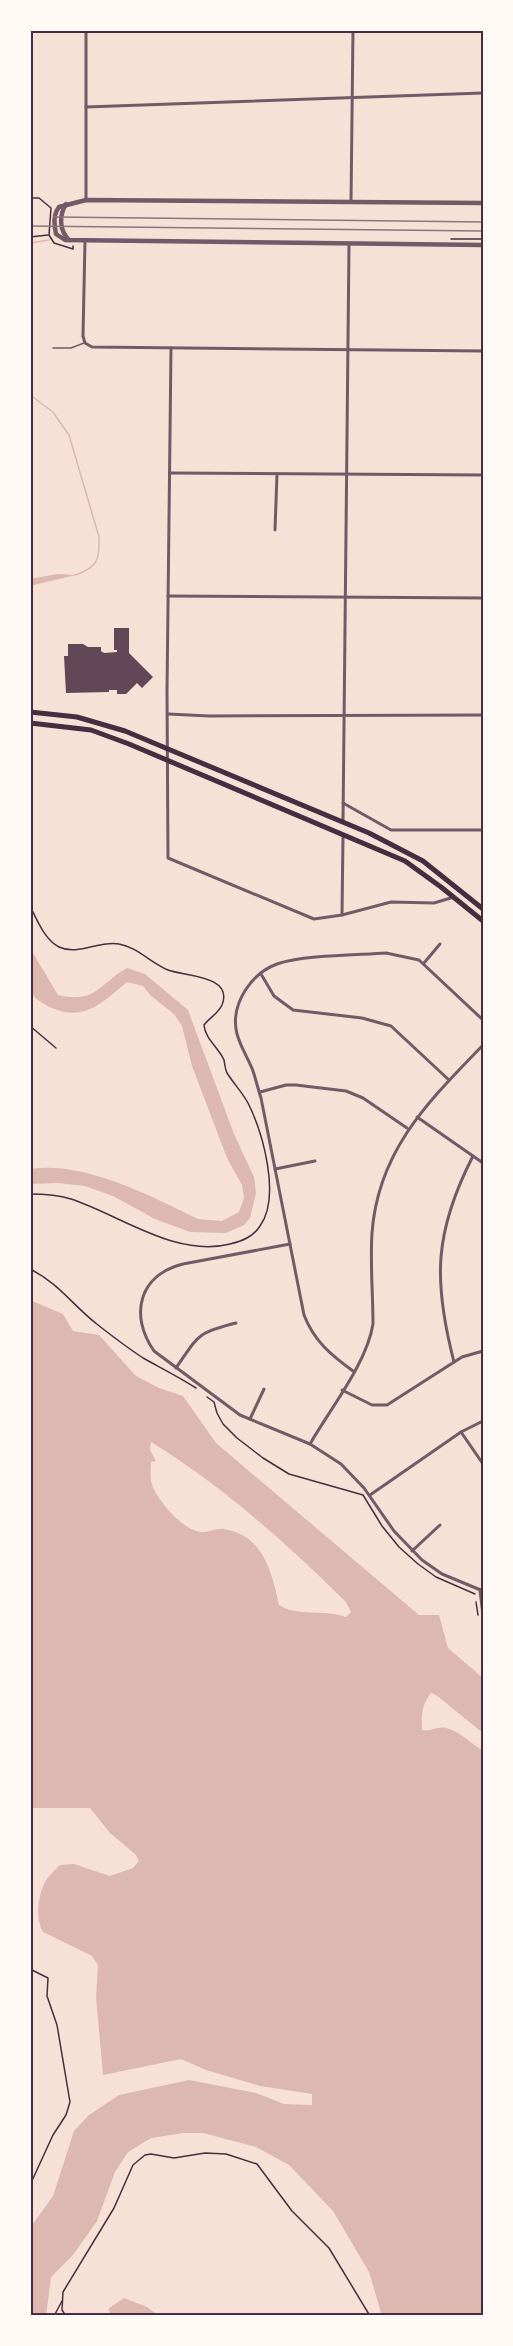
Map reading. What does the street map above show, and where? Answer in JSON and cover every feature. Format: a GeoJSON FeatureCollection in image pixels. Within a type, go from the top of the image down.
{"type":"FeatureCollection","features":[{"type":"Feature","properties":{"kind":"highway"},"geometry":{"type":"LineString","coordinates":[[30,712],[62,714],[95,721],[167,748],[394,844],[423,861],[483,909]]}},
{"type":"Feature","properties":{"kind":"highway"},"geometry":{"type":"LineString","coordinates":[[30,723],[91,730],[343,833],[405,861],[483,921]]}},
{"type":"Feature","properties":{"kind":"street"},"geometry":{"type":"LineString","coordinates":[[86,30],[86,200]]}},
{"type":"Feature","properties":{"kind":"street"},"geometry":{"type":"LineString","coordinates":[[351,202],[353,30]]}},
{"type":"Feature","properties":{"kind":"street"},"geometry":{"type":"LineString","coordinates":[[86,107],[483,93]]}},
{"type":"Feature","properties":{"kind":"street"},"geometry":{"type":"LineString","coordinates":[[483,203],[86,200],[66,204],[57,210],[54,224],[58,237],[85,241],[483,245]]}},
{"type":"Feature","properties":{"kind":"street"},"geometry":{"type":"LineString","coordinates":[[85,241],[83,329],[86,343],[98,348],[483,351]]}},
{"type":"Feature","properties":{"kind":"street"},"geometry":{"type":"LineString","coordinates":[[343,822],[349,244]]}},
{"type":"Feature","properties":{"kind":"street"},"geometry":{"type":"LineString","coordinates":[[171,348],[168,858],[308,917],[321,919],[391,902],[435,903],[454,897]]}},
{"type":"Feature","properties":{"kind":"street"},"geometry":{"type":"LineString","coordinates":[[171,472],[483,475]]}},
{"type":"Feature","properties":{"kind":"street"},"geometry":{"type":"LineString","coordinates":[[275,530],[277,474]]}},
{"type":"Feature","properties":{"kind":"street"},"geometry":{"type":"LineString","coordinates":[[168,596],[483,598]]}},
{"type":"Feature","properties":{"kind":"street"},"geometry":{"type":"LineString","coordinates":[[168,714],[209,716],[483,715]]}},
{"type":"Feature","properties":{"kind":"street"},"geometry":{"type":"LineString","coordinates":[[343,803],[391,830],[483,830]]}},
{"type":"Feature","properties":{"kind":"street"},"geometry":{"type":"LineString","coordinates":[[342,915],[343,833]]}},
{"type":"Feature","properties":{"kind":"street"},"geometry":{"type":"LineString","coordinates":[[423,963],[440,944]]}},
{"type":"Feature","properties":{"kind":"street"},"geometry":{"type":"LineString","coordinates":[[353,1371],[326,1350],[308,1325],[259,1092],[254,1073],[239,1039],[236,1019],[241,996],[261,974],[277,964],[363,955],[398,954],[423,963],[483,1020]]}},
{"type":"Feature","properties":{"kind":"street"},"geometry":{"type":"LineString","coordinates":[[261,974],[274,996],[293,1010],[362,1018],[391,1026],[449,1080]]}},
{"type":"Feature","properties":{"kind":"street"},"geometry":{"type":"LineString","coordinates":[[310,1443],[368,1343],[373,1324],[372,1234],[374,1215],[387,1168],[407,1128],[483,1045]]}},
{"type":"Feature","properties":{"kind":"street"},"geometry":{"type":"LineString","coordinates":[[259,1092],[296,1084],[346,1091],[363,1098],[407,1128]]}},
{"type":"Feature","properties":{"kind":"street"},"geometry":{"type":"LineString","coordinates":[[417,1117],[483,1163]]}},
{"type":"Feature","properties":{"kind":"street"},"geometry":{"type":"LineString","coordinates":[[454,1362],[443,1320],[440,1266],[448,1214],[473,1156]]}},
{"type":"Feature","properties":{"kind":"street"},"geometry":{"type":"LineString","coordinates":[[275,1169],[315,1161]]}},
{"type":"Feature","properties":{"kind":"street"},"geometry":{"type":"LineString","coordinates":[[290,1244],[183,1264],[157,1274],[146,1289],[141,1304],[140,1320],[146,1339],[154,1351],[240,1415],[310,1443],[341,1464],[370,1495],[394,1531],[412,1551],[442,1574],[482,1591],[483,1615]]}},
{"type":"Feature","properties":{"kind":"street"},"geometry":{"type":"LineString","coordinates":[[176,1368],[197,1338],[205,1331],[236,1323]]}},
{"type":"Feature","properties":{"kind":"street"},"geometry":{"type":"LineString","coordinates":[[342,1389],[372,1405],[387,1405],[462,1357],[483,1351]]}},
{"type":"Feature","properties":{"kind":"street"},"geometry":{"type":"LineString","coordinates":[[250,1419],[264,1389]]}},
{"type":"Feature","properties":{"kind":"street"},"geometry":{"type":"LineString","coordinates":[[370,1495],[461,1432],[483,1421]]}},
{"type":"Feature","properties":{"kind":"street"},"geometry":{"type":"LineString","coordinates":[[461,1432],[483,1464]]}},
{"type":"Feature","properties":{"kind":"street"},"geometry":{"type":"LineString","coordinates":[[412,1551],[440,1526]]}},
{"type":"Feature","properties":{"kind":"lane"},"geometry":{"type":"LineString","coordinates":[[53,348],[71,348],[86,343]]}},
{"type":"Feature","properties":{"kind":"path"},"geometry":{"type":"LineString","coordinates":[[30,198],[39,198],[51,208],[48,224],[49,235],[54,243],[73,249]]}},
{"type":"Feature","properties":{"kind":"path"},"geometry":{"type":"LineString","coordinates":[[30,237],[49,235]]}},
{"type":"Feature","properties":{"kind":"path"},"geometry":{"type":"LineString","coordinates":[[30,906],[45,934],[60,948],[71,950],[117,943],[128,946],[170,971],[201,976],[216,983],[223,995],[222,1003],[217,1013],[204,1025],[204,1031],[224,1060],[226,1072],[248,1104],[261,1139],[270,1182],[269,1202],[261,1226],[245,1240],[218,1247],[197,1248],[130,1225],[70,1199],[30,1194]]}},
{"type":"Feature","properties":{"kind":"path"},"geometry":{"type":"LineString","coordinates":[[30,1026],[56,1048]]}},
{"type":"Feature","properties":{"kind":"path"},"geometry":{"type":"LineString","coordinates":[[30,1269],[48,1278],[66,1293],[74,1306],[142,1357],[177,1375],[214,1402],[223,1424],[263,1458],[289,1474],[363,1496],[399,1547],[436,1577],[476,1595],[476,1602]]}},
{"type":"Feature","properties":{"kind":"path"},"geometry":{"type":"LineString","coordinates":[[30,1969],[48,1978],[47,1996],[57,2025],[70,2102],[66,2115],[53,2135],[30,2186]]}},
{"type":"Feature","properties":{"kind":"path"},"geometry":{"type":"LineString","coordinates":[[54,2316],[67,2284],[114,2208],[125,2180],[139,2159],[151,2154],[174,2158],[205,2153],[226,2154],[257,2164],[292,2211],[329,2248],[370,2316]]}},
{"type":"Feature","properties":{"kind":"path"},"geometry":{"type":"LineString","coordinates":[[62,2300],[62,2310],[66,2316]]}},
{"type":"Feature","properties":{"kind":"shaded area"},"geometry":{"type":"Polygon","coordinates":[[[58,574],[76,575],[30,586],[30,579],[58,574]]]}},
{"type":"Feature","properties":{"kind":"shaded area"},"geometry":{"type":"Polygon","coordinates":[[[30,948],[58,995],[81,997],[89,995],[127,968],[145,974],[188,1010],[234,1134],[254,1177],[256,1193],[250,1218],[244,1225],[226,1233],[190,1232],[155,1219],[113,1196],[85,1186],[58,1183],[30,1184],[30,1169],[73,1170],[117,1182],[198,1219],[222,1221],[239,1212],[244,1198],[242,1185],[227,1158],[192,1066],[182,1026],[174,1014],[151,996],[143,986],[127,982],[91,1009],[71,1013],[48,1006],[32,994],[28,976],[30,948]]]}},
{"type":"Feature","properties":{"kind":"shaded area"},"geometry":{"type":"Polygon","coordinates":[[[30,1300],[63,1314],[73,1331],[99,1335],[136,1376],[159,1388],[183,1396],[216,1443],[419,1615],[439,1615],[448,1648],[483,1678],[483,1733],[431,1693],[423,1710],[422,1730],[451,1729],[483,1751],[483,2316],[382,2316],[369,2272],[333,2211],[289,2165],[256,2147],[203,2133],[183,2133],[151,2138],[128,2152],[115,2172],[97,2221],[73,2255],[51,2277],[46,2316],[30,2316],[30,2228],[53,2196],[74,2131],[89,2115],[119,2095],[189,2080],[256,2093],[284,2104],[312,2105],[312,2094],[260,2086],[206,2070],[181,2059],[103,2075],[96,1997],[98,1965],[92,1956],[43,1932],[38,1915],[39,1901],[45,1881],[60,1865],[74,1864],[110,1876],[133,1868],[139,1861],[135,1854],[110,1833],[90,1808],[30,1808],[30,1300]],[[151,1442],[150,1450],[156,1461],[151,1462],[153,1488],[163,1504],[178,1520],[194,1530],[204,1532],[223,1529],[237,1532],[248,1538],[269,1568],[279,1605],[295,1611],[329,1613],[346,1617],[351,1612],[346,1602],[277,1537],[229,1496],[151,1442]]]}},
{"type":"Feature","properties":{"kind":"shaded area"},"geometry":{"type":"Polygon","coordinates":[[[124,2298],[147,2307],[159,2316],[112,2316],[108,2309],[124,2298]]]}},
{"type":"Feature","properties":{"kind":"building"},"geometry":{"type":"Polygon","coordinates":[[[114,628],[129,628],[129,653],[153,677],[142,688],[137,683],[126,694],[117,694],[117,690],[66,693],[64,656],[68,656],[68,644],[101,647],[104,653],[117,652],[114,650],[114,628]]]}},
{"type":"Feature","properties":{"kind":"waterway"},"geometry":{"type":"LineString","coordinates":[[30,243],[49,240]]}},
{"type":"Feature","properties":{"kind":"waterway"},"geometry":{"type":"LineString","coordinates":[[30,395],[53,412],[69,435],[99,537],[96,562],[93,566],[75,575]]}},
{"type":"Feature","properties":{"kind":"railway"},"geometry":{"type":"LineString","coordinates":[[54,217],[483,222]]}},
{"type":"Feature","properties":{"kind":"railway"},"geometry":{"type":"LineString","coordinates":[[30,226],[483,231]]}}]}
